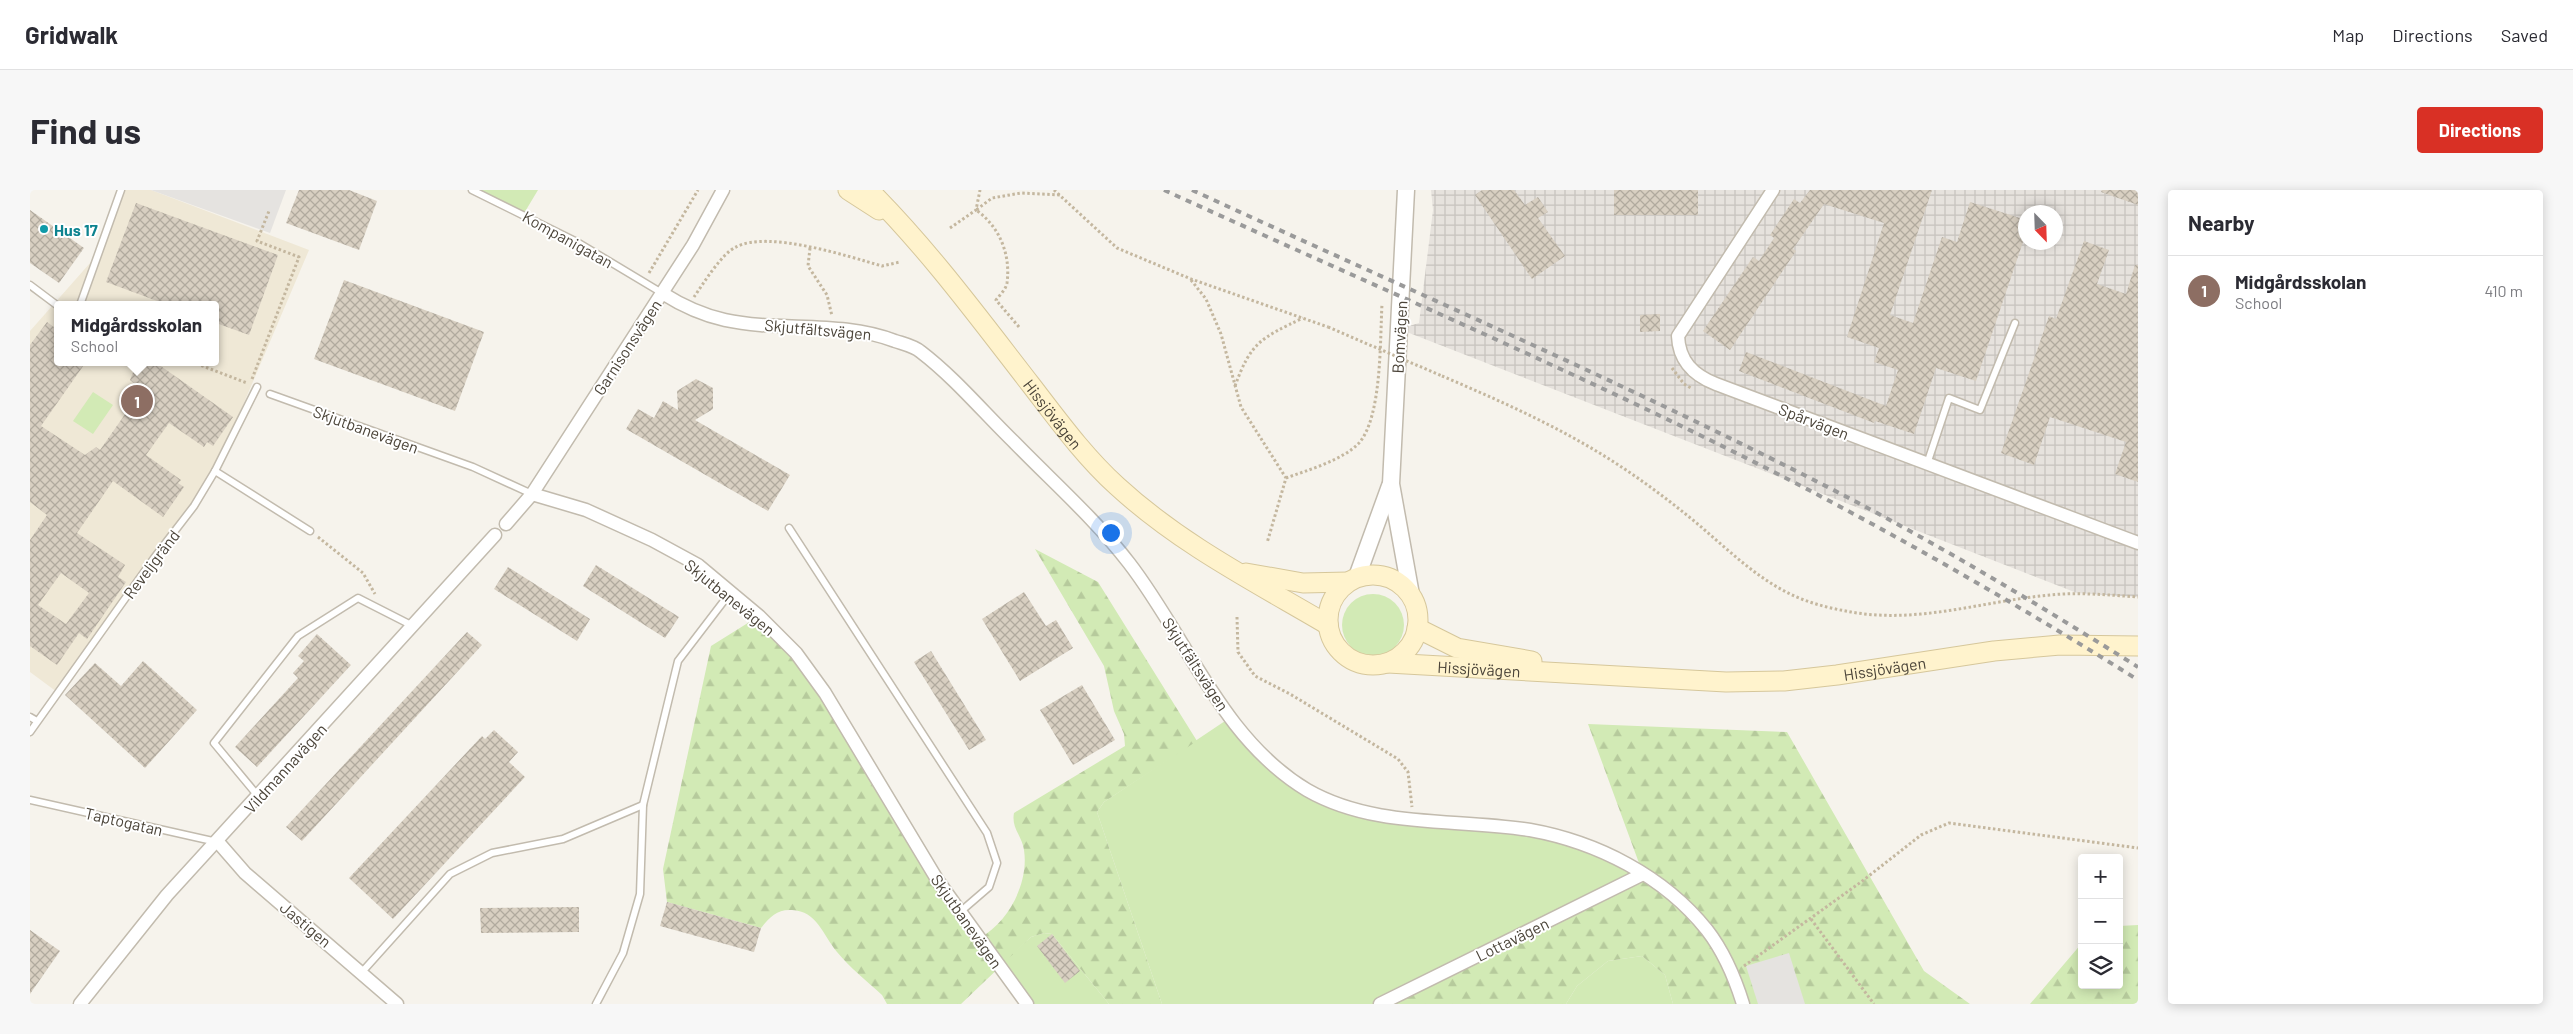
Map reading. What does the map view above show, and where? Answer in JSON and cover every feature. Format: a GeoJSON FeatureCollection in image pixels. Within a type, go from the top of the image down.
{"type":"FeatureCollection","features":[{"type":"Feature","properties":{"kind":"main road","name":"Hissjövägen"},"geometry":{"type":"LineString","coordinates":[[848,190],[907,228]]}},
{"type":"Feature","properties":{"kind":"main road","name":"Hissjövägen"},"geometry":{"type":"LineString","coordinates":[[869,190],[907,228],[1070,435],[1116,485],[1172,531],[1230,570],[1328,625]]}},
{"type":"Feature","properties":{"kind":"main road","name":"Hissjövägen"},"geometry":{"type":"LineString","coordinates":[[1230,570],[1303,583],[1353,579]]}},
{"type":"Feature","properties":{"kind":"main road"},"geometry":{"type":"LineString","coordinates":[[1370,574],[1384,575],[1401,584],[1411,595],[1418,611],[1418,628],[1413,641],[1404,653],[1388,662],[1369,665],[1351,659],[1339,650],[1331,638],[1328,625],[1329,609],[1338,590],[1353,579],[1370,574]]}},
{"type":"Feature","properties":{"kind":"main road","name":"Hissjövägen"},"geometry":{"type":"LineString","coordinates":[[1418,628],[1457,648],[1629,678]]}},
{"type":"Feature","properties":{"kind":"main road","name":"Hissjövägen"},"geometry":{"type":"LineString","coordinates":[[1388,662],[1629,678],[1726,682],[1784,681],[1838,675],[1994,651],[2060,645],[2138,646]]}},
{"type":"Feature","properties":{"kind":"street","name":"Bomvägen"},"geometry":{"type":"LineString","coordinates":[[1406,190],[1391,484],[1411,595]]}},
{"type":"Feature","properties":{"kind":"street","name":"Spårvägen"},"geometry":{"type":"LineString","coordinates":[[1773,190],[1678,336],[1678,347],[1684,361],[1702,378],[1709,381],[2138,544]]}},
{"type":"Feature","properties":{"kind":"street","name":"Garnisonsvägen"},"geometry":{"type":"LineString","coordinates":[[532,494],[662,293],[724,193]]}},
{"type":"Feature","properties":{"kind":"street","name":"Skjutfältsvägen"},"geometry":{"type":"LineString","coordinates":[[662,293],[686,308],[724,320],[874,332],[918,349],[972,400],[1091,520],[1129,563],[1222,707],[1260,752],[1306,789],[1344,807],[1411,820],[1529,830],[1573,841],[1620,860],[1676,897],[1708,932],[1733,974],[1743,1004]]}},
{"type":"Feature","properties":{"kind":"street","name":"Bomvägen"},"geometry":{"type":"LineString","coordinates":[[1353,579],[1391,484]]}},
{"type":"Feature","properties":{"kind":"street"},"geometry":{"type":"LineString","coordinates":[[506,524],[532,494]]}},
{"type":"Feature","properties":{"kind":"street","name":"Skjutbanevägen"},"geometry":{"type":"LineString","coordinates":[[532,494],[586,510],[652,540],[698,565],[759,616],[796,653],[825,693],[938,881],[1026,1004]]}},
{"type":"Feature","properties":{"kind":"street","name":"Vildmannavägen"},"geometry":{"type":"LineString","coordinates":[[80,1004],[167,895],[218,842],[495,536]]}},
{"type":"Feature","properties":{"kind":"street","name":"Jastigen"},"geometry":{"type":"LineString","coordinates":[[218,842],[245,873],[397,1004]]}},
{"type":"Feature","properties":{"kind":"street","name":"Lottavägen"},"geometry":{"type":"LineString","coordinates":[[1380,1004],[1643,874]]}},
{"type":"Feature","properties":{"kind":"lane"},"geometry":{"type":"LineString","coordinates":[[81,301],[121,190]]}},
{"type":"Feature","properties":{"kind":"lane","name":"Kompanigatan"},"geometry":{"type":"LineString","coordinates":[[472,190],[577,242],[662,293]]}},
{"type":"Feature","properties":{"kind":"lane"},"geometry":{"type":"LineString","coordinates":[[30,285],[54,303]]}},
{"type":"Feature","properties":{"kind":"lane"},"geometry":{"type":"LineString","coordinates":[[1927,464],[1949,398],[1980,410],[2015,323]]}},
{"type":"Feature","properties":{"kind":"lane","name":"Reveljgränd"},"geometry":{"type":"LineString","coordinates":[[30,732],[154,558],[194,506],[215,471],[257,387]]}},
{"type":"Feature","properties":{"kind":"lane","name":"Skjutbanevägen"},"geometry":{"type":"LineString","coordinates":[[270,394],[473,467],[532,494]]}},
{"type":"Feature","properties":{"kind":"lane"},"geometry":{"type":"LineString","coordinates":[[215,471],[310,531]]}},
{"type":"Feature","properties":{"kind":"lane"},"geometry":{"type":"LineString","coordinates":[[790,528],[987,833],[997,863],[989,887],[960,912]]}},
{"type":"Feature","properties":{"kind":"lane"},"geometry":{"type":"LineString","coordinates":[[596,1004],[623,952],[640,894],[643,805],[678,662],[730,593]]}},
{"type":"Feature","properties":{"kind":"lane"},"geometry":{"type":"LineString","coordinates":[[259,797],[214,743],[298,636],[358,598],[413,626]]}},
{"type":"Feature","properties":{"kind":"lane"},"geometry":{"type":"LineString","coordinates":[[30,717],[37,722]]}},
{"type":"Feature","properties":{"kind":"lane","name":"Taptogatan"},"geometry":{"type":"LineString","coordinates":[[30,800],[218,842]]}},
{"type":"Feature","properties":{"kind":"lane"},"geometry":{"type":"LineString","coordinates":[[362,972],[450,874],[492,852],[563,838],[643,805]]}},
{"type":"Feature","properties":{"kind":"path"},"geometry":{"type":"LineString","coordinates":[[644,282],[698,190]]}},
{"type":"Feature","properties":{"kind":"path"},"geometry":{"type":"LineString","coordinates":[[976,210],[980,190]]}},
{"type":"Feature","properties":{"kind":"path"},"geometry":{"type":"LineString","coordinates":[[1054,190],[1117,248],[1191,279],[1328,327],[1548,423],[1621,466],[1689,516],[1731,554],[1799,598],[1825,607],[1853,613],[1913,616],[2049,595],[2077,593],[2138,597]]}},
{"type":"Feature","properties":{"kind":"path"},"geometry":{"type":"LineString","coordinates":[[950,228],[992,198],[1021,193],[1060,195]]}},
{"type":"Feature","properties":{"kind":"path"},"geometry":{"type":"LineString","coordinates":[[976,210],[990,219],[1001,235],[1007,265],[1007,285],[996,300],[1019,327]]}},
{"type":"Feature","properties":{"kind":"path"},"geometry":{"type":"LineString","coordinates":[[203,366],[250,384],[299,257],[257,241],[269,211]]}},
{"type":"Feature","properties":{"kind":"path"},"geometry":{"type":"LineString","coordinates":[[686,308],[712,270],[735,247],[771,240],[882,266],[900,262]]}},
{"type":"Feature","properties":{"kind":"path"},"geometry":{"type":"LineString","coordinates":[[810,248],[808,266],[827,295],[835,328]]}},
{"type":"Feature","properties":{"kind":"path"},"geometry":{"type":"LineString","coordinates":[[1191,279],[1206,299],[1221,334],[1241,407],[1286,478],[1267,543]]}},
{"type":"Feature","properties":{"kind":"path"},"geometry":{"type":"LineString","coordinates":[[1286,478],[1337,457],[1358,444],[1370,427],[1375,397],[1382,302]]}},
{"type":"Feature","properties":{"kind":"path"},"geometry":{"type":"LineString","coordinates":[[1235,386],[1244,360],[1253,348],[1267,335],[1303,318]]}},
{"type":"Feature","properties":{"kind":"path"},"geometry":{"type":"LineString","coordinates":[[1669,363],[1684,384],[1699,393]]}},
{"type":"Feature","properties":{"kind":"path"},"geometry":{"type":"LineString","coordinates":[[310,531],[363,573],[385,612]]}},
{"type":"Feature","properties":{"kind":"path"},"geometry":{"type":"LineString","coordinates":[[1237,617],[1238,652],[1255,676],[1298,699],[1398,759],[1408,772],[1412,797],[1411,820]]}},
{"type":"Feature","properties":{"kind":"path"},"geometry":{"type":"LineString","coordinates":[[1733,974],[1921,835],[1949,823],[2138,848]]}},
{"type":"Feature","properties":{"kind":"path"},"geometry":{"type":"LineString","coordinates":[[1811,918],[1874,1004]]}},
{"type":"Feature","properties":{"kind":"shaded area"},"geometry":{"type":"Polygon","coordinates":[[[121,190],[151,190],[309,250],[215,471],[57,692],[30,672],[30,331],[54,304],[54,366],[219,366],[219,301],[56,301],[98,254],[121,190]]]}},
{"type":"Feature","properties":{"kind":"shaded area"},"geometry":{"type":"Polygon","coordinates":[[[151,190],[286,190],[270,233],[151,190]]]}},
{"type":"Feature","properties":{"kind":"shaded area"},"geometry":{"type":"Polygon","coordinates":[[[1431,190],[2138,190],[2138,597],[2077,593],[1399,329],[1419,323],[1433,210],[1431,190]]]}},
{"type":"Feature","properties":{"kind":"shaded area"},"geometry":{"type":"Polygon","coordinates":[[[1789,953],[1805,1004],[1758,1004],[1746,966],[1789,953]]]}},
{"type":"Feature","properties":{"kind":"green space"},"geometry":{"type":"Polygon","coordinates":[[[472,190],[538,190],[523,215],[472,190]]]}},
{"type":"Feature","properties":{"kind":"green space"},"geometry":{"type":"Polygon","coordinates":[[[93,392],[113,405],[93,434],[73,421],[93,392]]]}},
{"type":"Feature","properties":{"kind":"green space"},"geometry":{"type":"Polygon","coordinates":[[[1035,549],[1098,582],[1197,741],[1104,802],[1097,812],[1162,1004],[1109,1004],[1052,934],[1044,933],[1031,937],[961,1004],[887,1004],[882,995],[842,958],[814,919],[801,911],[787,910],[778,912],[761,928],[667,902],[663,869],[711,646],[759,616],[796,653],[980,938],[1000,922],[1015,900],[1020,888],[1025,863],[1024,850],[1015,828],[1014,813],[1125,746],[1124,734],[1114,711],[1104,666],[1035,549]]]}},
{"type":"Feature","properties":{"kind":"green space"},"geometry":{"type":"Polygon","coordinates":[[[1373,594],[1385,596],[1395,603],[1402,613],[1404,625],[1402,637],[1395,647],[1385,654],[1373,656],[1361,654],[1351,647],[1344,637],[1342,625],[1344,613],[1351,603],[1361,596],[1373,594]]]}},
{"type":"Feature","properties":{"kind":"green space"},"geometry":{"type":"Polygon","coordinates":[[[1231,717],[1260,752],[1344,807],[1573,841],[1643,874],[1380,1004],[1162,1004],[1097,812],[1104,802],[1231,717]]]}},
{"type":"Feature","properties":{"kind":"green space"},"geometry":{"type":"Polygon","coordinates":[[[1588,724],[1787,732],[1924,971],[1970,1004],[1673,1004],[1665,975],[1642,956],[1608,961],[1577,986],[1566,1004],[1380,1004],[1643,874],[1588,724]]]}},
{"type":"Feature","properties":{"kind":"green space"},"geometry":{"type":"Polygon","coordinates":[[[2138,925],[2138,1004],[2030,1004],[2078,948],[2078,989],[2123,989],[2123,926],[2138,925]]]}},
{"type":"Feature","properties":{"kind":"green space"},"geometry":{"type":"Polygon","coordinates":[[[1044,933],[1052,934],[1109,1004],[1031,1004],[1004,961],[1031,937],[1044,933]]]}},
{"type":"Feature","properties":{"kind":"green space"},"geometry":{"type":"Polygon","coordinates":[[[1642,956],[1665,975],[1673,1004],[1566,1004],[1577,986],[1608,961],[1642,956]]]}},
{"type":"Feature","properties":{"kind":"building"},"geometry":{"type":"Polygon","coordinates":[[[299,190],[349,190],[377,201],[359,250],[286,223],[299,190]]]}},
{"type":"Feature","properties":{"kind":"building"},"geometry":{"type":"Polygon","coordinates":[[[1482,190],[1514,190],[1525,205],[1538,197],[1548,212],[1538,218],[1565,256],[1532,279],[1475,195],[1482,190]]]}},
{"type":"Feature","properties":{"kind":"building"},"geometry":{"type":"Polygon","coordinates":[[[1614,190],[1698,190],[1698,215],[1614,215],[1614,190]]]}},
{"type":"Feature","properties":{"kind":"building"},"geometry":{"type":"Polygon","coordinates":[[[1810,190],[1932,190],[1890,315],[1913,323],[1942,237],[1957,242],[1970,202],[2018,217],[2018,250],[2020,250],[1976,381],[1936,368],[1914,434],[1875,421],[1874,423],[1739,371],[1746,352],[1886,406],[1898,370],[1874,362],[1879,348],[1847,337],[1884,223],[1824,204],[1793,249],[1796,251],[1730,350],[1703,331],[1753,257],[1759,261],[1774,238],[1770,235],[1794,199],[1800,203],[1810,190]]]}},
{"type":"Feature","properties":{"kind":"building"},"geometry":{"type":"Polygon","coordinates":[[[2102,190],[2138,190],[2138,205],[2101,192],[2102,190]]]}},
{"type":"Feature","properties":{"kind":"building"},"geometry":{"type":"Polygon","coordinates":[[[136,203],[278,255],[249,335],[219,324],[219,301],[157,301],[106,282],[136,203]]]}},
{"type":"Feature","properties":{"kind":"building","name":"Hus 17"},"geometry":{"type":"Polygon","coordinates":[[[30,210],[84,248],[59,283],[30,263],[30,210]]]}},
{"type":"Feature","properties":{"kind":"building"},"geometry":{"type":"Polygon","coordinates":[[[2084,241],[2109,250],[2097,284],[2126,294],[2135,265],[2138,265],[2138,482],[2115,474],[2126,442],[2050,417],[2034,465],[2001,453],[2049,316],[2056,319],[2084,241]]]}},
{"type":"Feature","properties":{"kind":"building"},"geometry":{"type":"Polygon","coordinates":[[[344,280],[484,332],[455,411],[314,359],[344,280]]]}},
{"type":"Feature","properties":{"kind":"building"},"geometry":{"type":"Polygon","coordinates":[[[1660,314],[1660,331],[1640,332],[1640,315],[1660,314]]]}},
{"type":"Feature","properties":{"kind":"building"},"geometry":{"type":"Polygon","coordinates":[[[47,322],[54,327],[54,366],[83,366],[41,426],[85,455],[96,447],[100,450],[142,390],[130,380],[135,366],[161,366],[233,417],[213,446],[207,442],[204,447],[169,423],[146,455],[181,480],[178,483],[184,487],[163,517],[113,481],[77,533],[125,565],[118,577],[126,582],[87,639],[79,633],[57,665],[30,646],[30,540],[47,515],[30,502],[30,345],[47,322]],[[61,573],[38,605],[66,624],[89,593],[61,573]]]}},
{"type":"Feature","properties":{"kind":"building"},"geometry":{"type":"Polygon","coordinates":[[[696,379],[713,388],[713,409],[695,420],[790,475],[768,511],[626,429],[638,409],[654,418],[663,401],[678,410],[677,391],[696,379]]]}},
{"type":"Feature","properties":{"kind":"building"},"geometry":{"type":"Polygon","coordinates":[[[596,565],[679,617],[665,638],[583,586],[596,565]]]}},
{"type":"Feature","properties":{"kind":"building"},"geometry":{"type":"Polygon","coordinates":[[[508,567],[590,619],[577,641],[494,589],[508,567]]]}},
{"type":"Feature","properties":{"kind":"building"},"geometry":{"type":"Polygon","coordinates":[[[1024,592],[1046,626],[1056,620],[1073,648],[1020,681],[982,619],[1024,592]]]}},
{"type":"Feature","properties":{"kind":"building"},"geometry":{"type":"Polygon","coordinates":[[[467,632],[482,645],[302,841],[286,827],[467,632]]]}},
{"type":"Feature","properties":{"kind":"building"},"geometry":{"type":"Polygon","coordinates":[[[317,634],[351,665],[257,767],[235,747],[298,678],[293,673],[304,661],[298,656],[317,634]]]}},
{"type":"Feature","properties":{"kind":"building"},"geometry":{"type":"Polygon","coordinates":[[[931,651],[986,740],[969,750],[914,662],[931,651]]]}},
{"type":"Feature","properties":{"kind":"building"},"geometry":{"type":"Polygon","coordinates":[[[143,661],[197,710],[145,768],[65,695],[95,663],[121,686],[143,661]]]}},
{"type":"Feature","properties":{"kind":"building"},"geometry":{"type":"Polygon","coordinates":[[[1082,685],[1115,740],[1073,765],[1040,710],[1082,685]]]}},
{"type":"Feature","properties":{"kind":"building"},"geometry":{"type":"Polygon","coordinates":[[[494,730],[518,752],[509,762],[525,777],[393,919],[349,878],[482,736],[485,739],[494,730]]]}},
{"type":"Feature","properties":{"kind":"building"},"geometry":{"type":"Polygon","coordinates":[[[667,902],[761,928],[754,952],[660,926],[667,902]]]}},
{"type":"Feature","properties":{"kind":"building"},"geometry":{"type":"Polygon","coordinates":[[[579,907],[579,932],[481,933],[480,908],[579,907]]]}},
{"type":"Feature","properties":{"kind":"building"},"geometry":{"type":"Polygon","coordinates":[[[30,930],[60,951],[30,994],[30,930]]]}},
{"type":"Feature","properties":{"kind":"building"},"geometry":{"type":"Polygon","coordinates":[[[1052,934],[1080,971],[1065,983],[1037,946],[1052,934]]]}},
{"type":"Feature","properties":{"kind":"railway"},"geometry":{"type":"LineString","coordinates":[[1164,190],[1487,335],[1727,448],[1932,557],[2138,680]]}},
{"type":"Feature","properties":{"kind":"railway"},"geometry":{"type":"LineString","coordinates":[[1192,190],[1580,367],[1810,478],[1894,522],[1976,569],[2138,667]]}},
{"type":"Feature","properties":{"kind":"place","name":"Hus 17"},"geometry":{"type":"Point","coordinates":[44,229]}},
{"type":"Feature","properties":{"kind":"place","name":"Midgårdsskolan"},"geometry":{"type":"Point","coordinates":[137,401]}}]}
